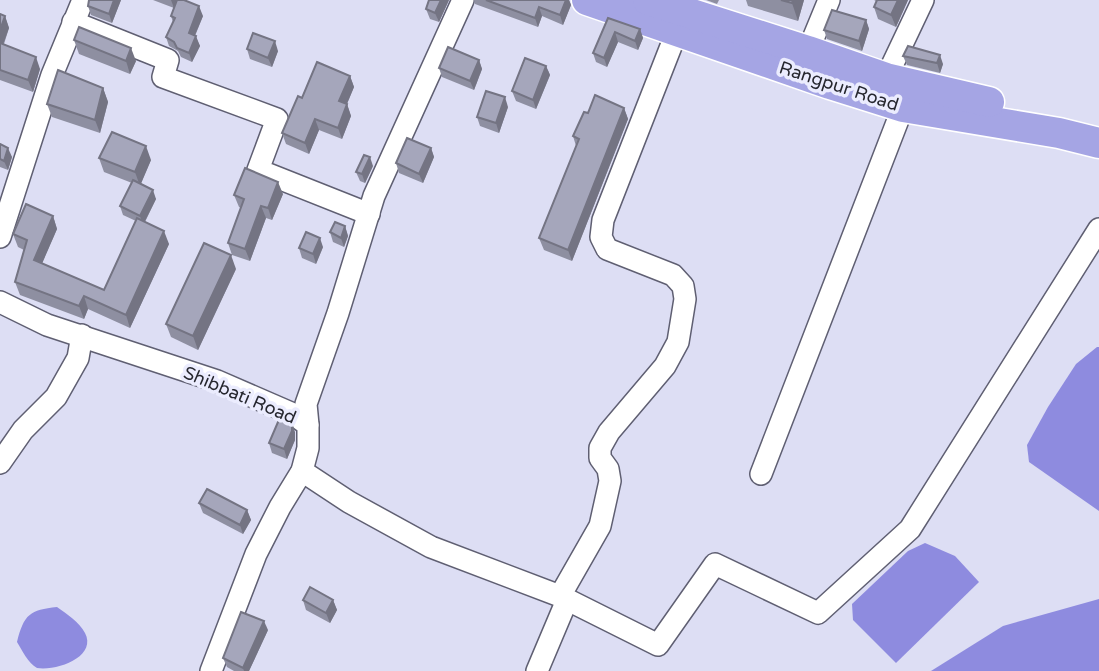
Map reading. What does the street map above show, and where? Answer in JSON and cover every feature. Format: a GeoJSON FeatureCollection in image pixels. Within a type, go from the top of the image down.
{"type":"FeatureCollection","features":[{"type":"Feature","properties":{"kind":"highway","name":"Rangpur Road"},"geometry":{"type":"LineString","coordinates":[[587,0],[831,85],[903,107],[1059,133],[1099,143]]}},
{"type":"Feature","properties":{"kind":"highway","name":"Rangpur Road"},"geometry":{"type":"LineString","coordinates":[[648,0],[886,78],[970,98],[1099,121]]}},
{"type":"Feature","properties":{"kind":"street"},"geometry":{"type":"LineString","coordinates":[[0,237],[52,75],[83,0]]}},
{"type":"Feature","properties":{"kind":"street"},"geometry":{"type":"LineString","coordinates":[[308,425],[306,404],[374,196],[463,0]]}},
{"type":"Feature","properties":{"kind":"street"},"geometry":{"type":"LineString","coordinates":[[808,51],[829,0]]}},
{"type":"Feature","properties":{"kind":"street"},"geometry":{"type":"LineString","coordinates":[[886,78],[923,0]]}},
{"type":"Feature","properties":{"kind":"street"},"geometry":{"type":"LineString","coordinates":[[73,22],[167,60],[163,77],[277,119],[258,170],[369,214]]}},
{"type":"Feature","properties":{"kind":"street"},"geometry":{"type":"LineString","coordinates":[[537,671],[563,598],[600,526],[611,481],[608,469],[600,458],[600,448],[609,432],[665,366],[678,342],[685,299],[683,286],[673,275],[607,249],[601,237],[603,220],[677,31]]}},
{"type":"Feature","properties":{"kind":"street"},"geometry":{"type":"LineString","coordinates":[[761,474],[903,107]]}},
{"type":"Feature","properties":{"kind":"street"},"geometry":{"type":"LineString","coordinates":[[302,471],[349,502],[432,547],[563,598],[659,645],[715,564],[818,614],[910,529],[1099,229]]}},
{"type":"Feature","properties":{"kind":"street","name":"Shibbati Road"},"geometry":{"type":"LineString","coordinates":[[0,302],[47,325],[217,381],[293,414],[308,425],[308,448],[302,471],[256,554],[215,670]]}},
{"type":"Feature","properties":{"kind":"street"},"geometry":{"type":"LineString","coordinates":[[0,463],[23,430],[56,397],[78,358],[82,335]]}},
{"type":"Feature","properties":{"kind":"shaded area"},"geometry":{"type":"Polygon","coordinates":[[[1097,347],[1099,511],[1029,462],[1027,445],[1076,364],[1097,347]]]}},
{"type":"Feature","properties":{"kind":"shaded area"},"geometry":{"type":"Polygon","coordinates":[[[925,543],[955,556],[979,582],[896,663],[853,620],[852,604],[908,551],[925,543]]]}},
{"type":"Feature","properties":{"kind":"shaded area"},"geometry":{"type":"Polygon","coordinates":[[[1099,599],[1099,671],[931,671],[1003,626],[1099,599]]]}},
{"type":"Feature","properties":{"kind":"shaded area"},"geometry":{"type":"Polygon","coordinates":[[[57,607],[72,618],[85,633],[86,649],[65,664],[37,668],[28,660],[17,642],[22,625],[34,612],[57,607]]]}},
{"type":"Feature","properties":{"kind":"building"},"geometry":{"type":"Polygon","coordinates":[[[89,0],[114,0],[109,14],[88,6],[89,0]]]}},
{"type":"Feature","properties":{"kind":"building"},"geometry":{"type":"Polygon","coordinates":[[[177,0],[199,6],[189,33],[196,36],[189,53],[177,48],[174,42],[166,37],[175,18],[171,16],[177,0]]]}},
{"type":"Feature","properties":{"kind":"building"},"geometry":{"type":"Polygon","coordinates":[[[429,0],[441,0],[435,13],[426,9],[429,0]]]}},
{"type":"Feature","properties":{"kind":"building"},"geometry":{"type":"Polygon","coordinates":[[[486,0],[566,0],[560,15],[539,7],[535,18],[486,0]]]}},
{"type":"Feature","properties":{"kind":"building"},"geometry":{"type":"Polygon","coordinates":[[[877,0],[898,0],[891,15],[874,7],[877,0]]]}},
{"type":"Feature","properties":{"kind":"building"},"geometry":{"type":"Polygon","coordinates":[[[832,10],[866,20],[859,41],[824,30],[832,10]]]}},
{"type":"Feature","properties":{"kind":"building"},"geometry":{"type":"Polygon","coordinates":[[[0,14],[5,16],[0,30],[0,14]]]}},
{"type":"Feature","properties":{"kind":"building"},"geometry":{"type":"Polygon","coordinates":[[[608,18],[640,29],[635,41],[615,32],[604,58],[593,53],[608,18]]]}},
{"type":"Feature","properties":{"kind":"building"},"geometry":{"type":"Polygon","coordinates":[[[79,27],[131,48],[126,61],[74,40],[79,27]]]}},
{"type":"Feature","properties":{"kind":"building"},"geometry":{"type":"Polygon","coordinates":[[[253,33],[275,41],[268,58],[247,49],[253,33]]]}},
{"type":"Feature","properties":{"kind":"building"},"geometry":{"type":"Polygon","coordinates":[[[0,43],[36,57],[28,80],[0,70],[0,43]]]}},
{"type":"Feature","properties":{"kind":"building"},"geometry":{"type":"Polygon","coordinates":[[[908,46],[940,55],[937,63],[903,56],[908,46]]]}},
{"type":"Feature","properties":{"kind":"building"},"geometry":{"type":"Polygon","coordinates":[[[448,47],[479,60],[470,81],[439,68],[448,47]]]}},
{"type":"Feature","properties":{"kind":"building"},"geometry":{"type":"Polygon","coordinates":[[[525,58],[546,66],[533,100],[512,91],[525,58]]]}},
{"type":"Feature","properties":{"kind":"building"},"geometry":{"type":"Polygon","coordinates":[[[317,62],[350,76],[339,101],[347,104],[338,128],[315,119],[305,143],[282,133],[298,96],[302,98],[317,62]]]}},
{"type":"Feature","properties":{"kind":"building"},"geometry":{"type":"Polygon","coordinates":[[[58,70],[103,88],[95,120],[47,104],[58,70]]]}},
{"type":"Feature","properties":{"kind":"building"},"geometry":{"type":"Polygon","coordinates":[[[486,91],[505,97],[496,123],[477,117],[486,91]]]}},
{"type":"Feature","properties":{"kind":"building"},"geometry":{"type":"Polygon","coordinates":[[[595,95],[624,108],[568,250],[539,238],[579,139],[573,136],[584,112],[588,113],[595,95]]]}},
{"type":"Feature","properties":{"kind":"building"},"geometry":{"type":"Polygon","coordinates":[[[112,132],[146,146],[135,172],[99,158],[112,132]]]}},
{"type":"Feature","properties":{"kind":"building"},"geometry":{"type":"Polygon","coordinates":[[[407,138],[431,148],[419,174],[396,163],[407,138]]]}},
{"type":"Feature","properties":{"kind":"building"},"geometry":{"type":"Polygon","coordinates":[[[0,144],[8,148],[4,161],[0,159],[0,144]]]}},
{"type":"Feature","properties":{"kind":"building"},"geometry":{"type":"Polygon","coordinates":[[[364,155],[370,157],[362,174],[356,172],[364,155]]]}},
{"type":"Feature","properties":{"kind":"building"},"geometry":{"type":"Polygon","coordinates":[[[245,168],[278,182],[268,208],[261,206],[245,249],[228,243],[244,199],[234,195],[245,168]]]}},
{"type":"Feature","properties":{"kind":"building"},"geometry":{"type":"Polygon","coordinates":[[[133,180],[153,190],[140,216],[120,206],[133,180]]]}},
{"type":"Feature","properties":{"kind":"building"},"geometry":{"type":"Polygon","coordinates":[[[26,204],[53,216],[34,260],[104,290],[137,218],[164,231],[126,315],[84,296],[79,306],[15,282],[27,240],[13,234],[26,204]]]}},
{"type":"Feature","properties":{"kind":"building"},"geometry":{"type":"Polygon","coordinates":[[[335,222],[345,226],[341,238],[330,232],[335,222]]]}},
{"type":"Feature","properties":{"kind":"building"},"geometry":{"type":"Polygon","coordinates":[[[306,232],[320,238],[313,254],[299,248],[306,232]]]}},
{"type":"Feature","properties":{"kind":"building"},"geometry":{"type":"Polygon","coordinates":[[[204,243],[231,255],[193,336],[166,324],[204,243]]]}},
{"type":"Feature","properties":{"kind":"building"},"geometry":{"type":"Polygon","coordinates":[[[281,415],[292,422],[292,431],[284,449],[269,443],[281,415]]]}},
{"type":"Feature","properties":{"kind":"building"},"geometry":{"type":"Polygon","coordinates":[[[207,489],[247,510],[240,525],[199,503],[207,489]]]}},
{"type":"Feature","properties":{"kind":"building"},"geometry":{"type":"Polygon","coordinates":[[[310,587],[333,600],[326,613],[303,600],[310,587]]]}},
{"type":"Feature","properties":{"kind":"building"},"geometry":{"type":"Polygon","coordinates":[[[241,612],[264,621],[243,668],[223,658],[241,612]]]}}]}
